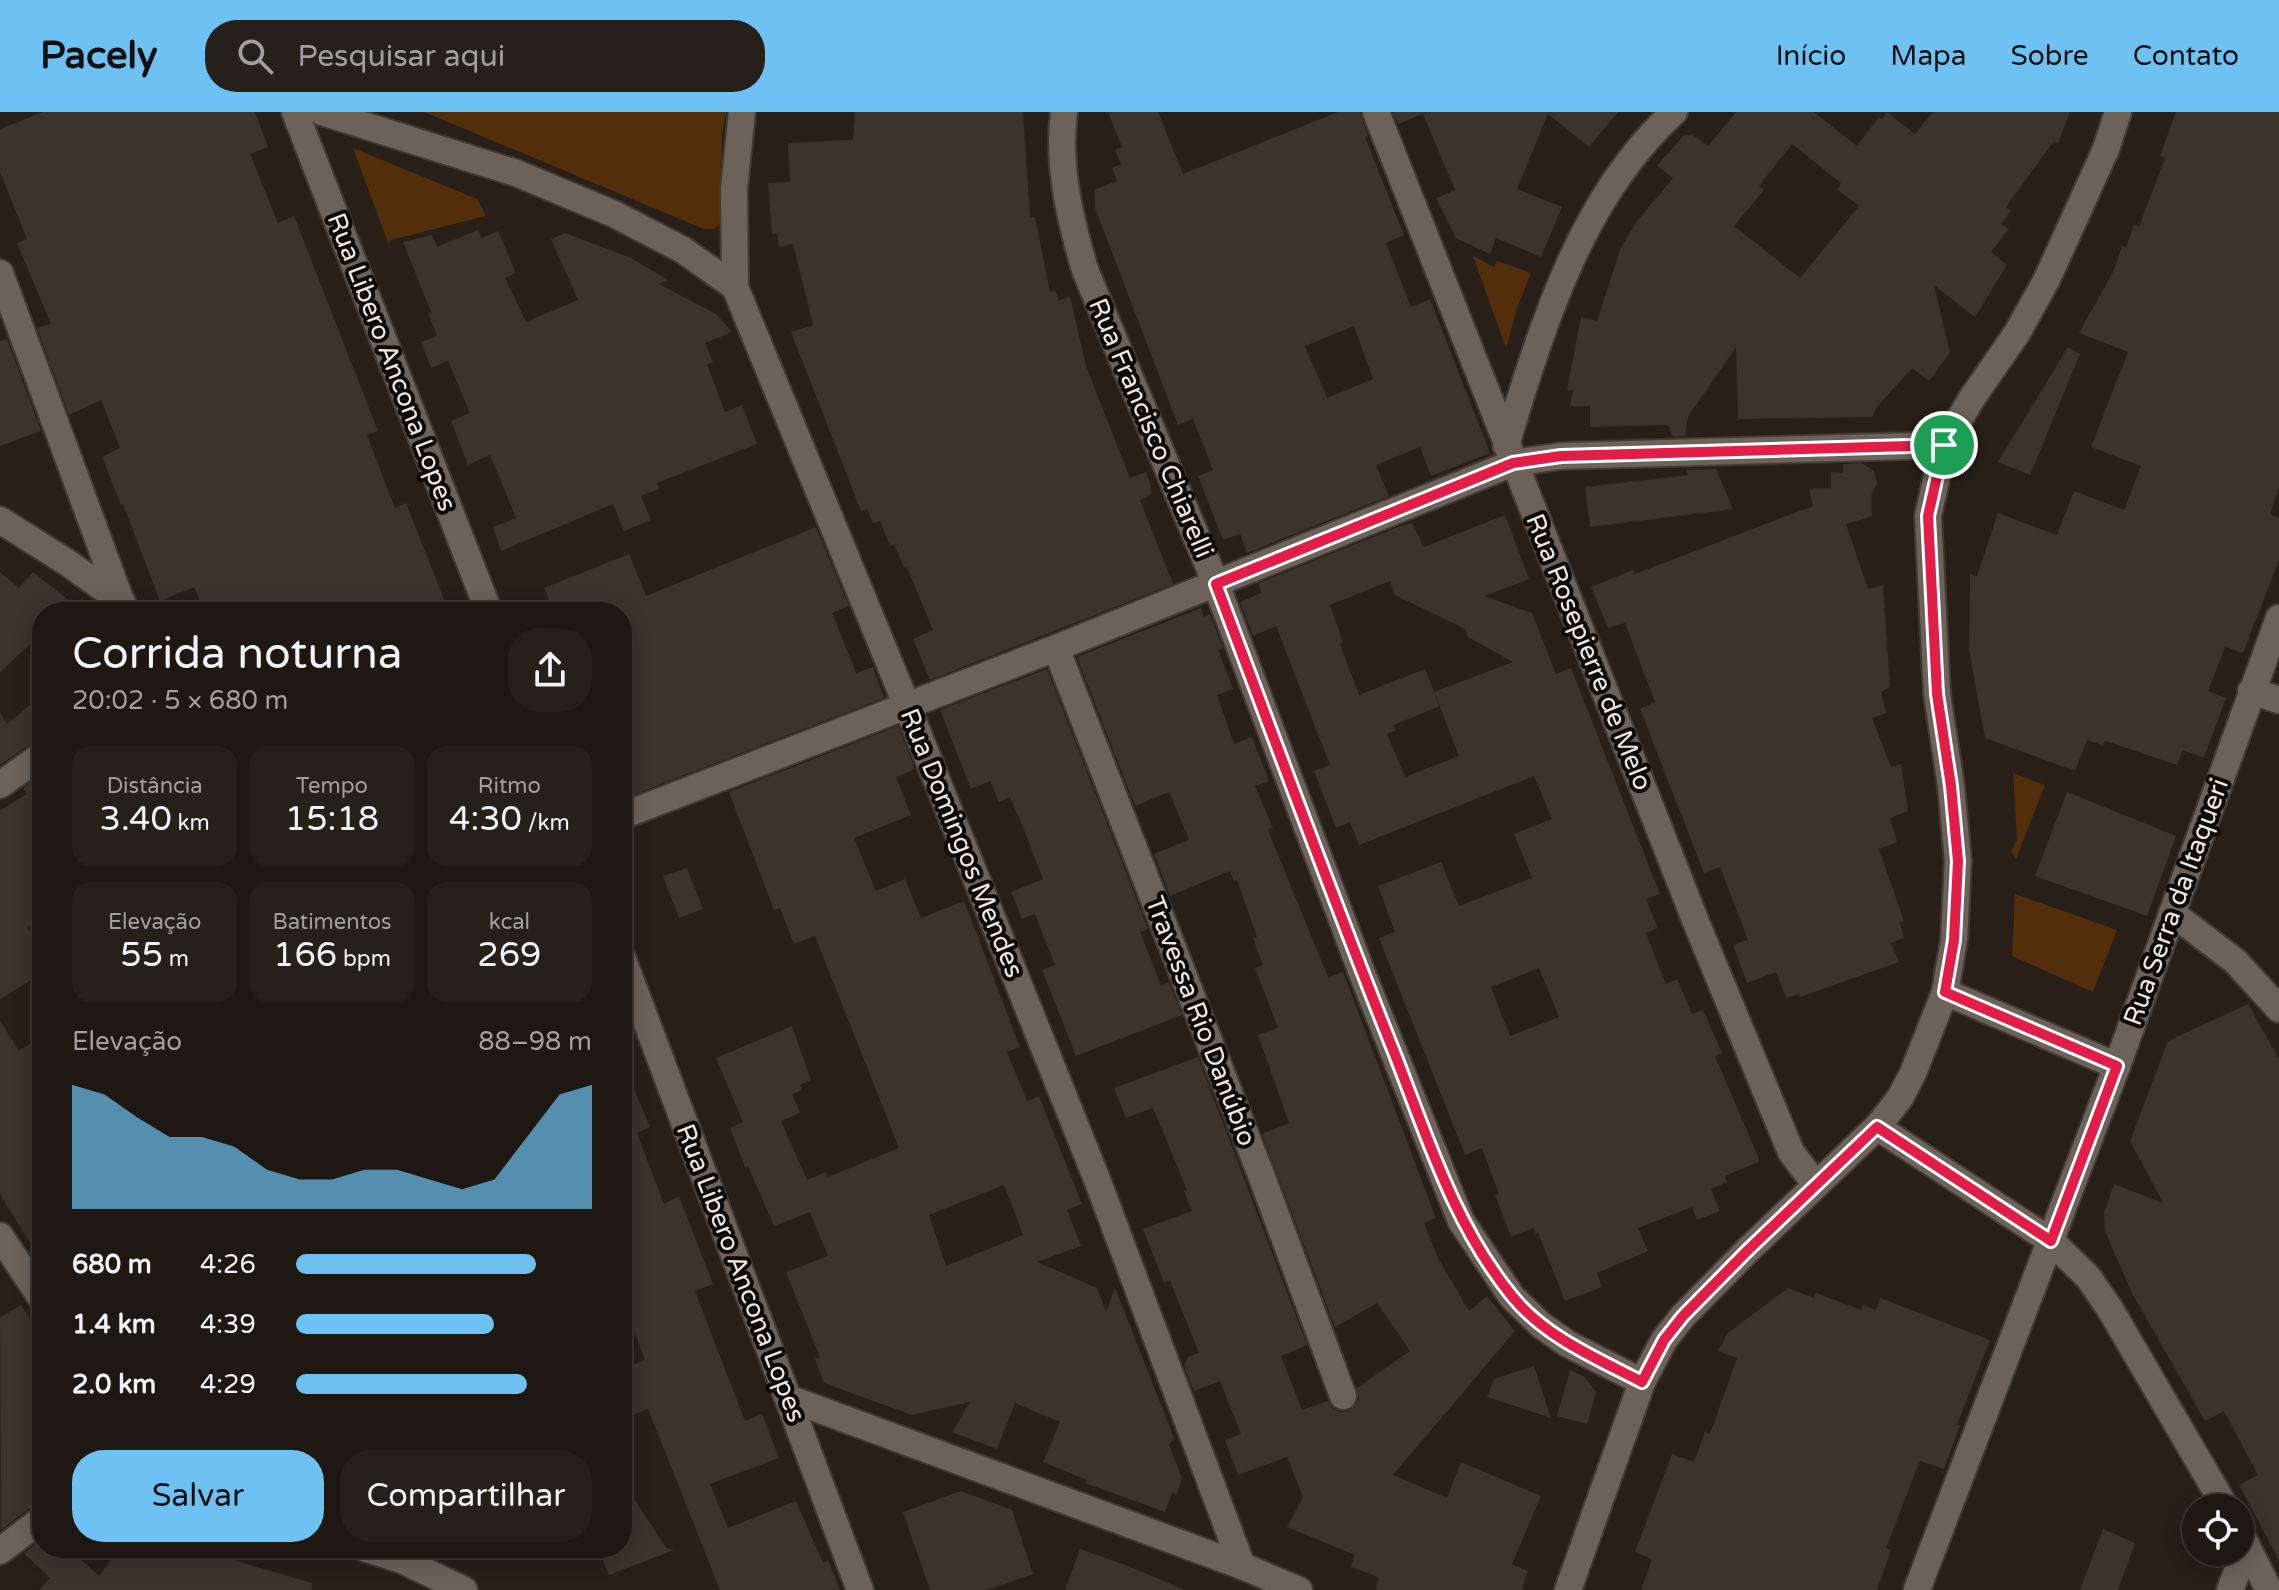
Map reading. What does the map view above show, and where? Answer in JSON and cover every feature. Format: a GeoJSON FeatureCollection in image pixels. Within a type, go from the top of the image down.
{"type":"FeatureCollection","features":[{"type":"Feature","properties":{"kind":"street","name":"Rua Libero Ancona Lopes"},"geometry":{"type":"LineString","coordinates":[[295,112],[485,602]]}},
{"type":"Feature","properties":{"kind":"street"},"geometry":{"type":"LineString","coordinates":[[322,112],[516,173],[614,214],[683,250],[735,287]]}},
{"type":"Feature","properties":{"kind":"street","name":"Rua Domingos Mendes"},"geometry":{"type":"LineString","coordinates":[[742,112],[734,189],[735,287],[1098,1182],[1242,1566]]}},
{"type":"Feature","properties":{"kind":"street","name":"Rua Francisco Chiarelli"},"geometry":{"type":"LineString","coordinates":[[1064,112],[1065,183],[1072,226],[1085,270],[1216,584],[1362,973],[1461,1221],[1512,1297],[1541,1325],[1568,1344],[1642,1382]]}},
{"type":"Feature","properties":{"kind":"street","name":"Rua Rosepierre de Melo"},"geometry":{"type":"LineString","coordinates":[[1376,112],[1698,927],[1791,1152],[1816,1185]]}},
{"type":"Feature","properties":{"kind":"street"},"geometry":{"type":"LineString","coordinates":[[1510,454],[1536,345],[1573,257],[1607,194],[1646,137],[1674,112]]}},
{"type":"Feature","properties":{"kind":"street"},"geometry":{"type":"LineString","coordinates":[[1568,1590],[1642,1382],[1664,1340],[1683,1316],[1877,1127],[1900,1098],[1913,1073],[1945,992],[1954,940],[1958,861],[1951,786],[1937,694],[1928,516],[1944,445],[2017,333],[2047,279],[2106,149],[2118,112]]}},
{"type":"Feature","properties":{"kind":"street"},"geometry":{"type":"LineString","coordinates":[[0,273],[122,602]]}},
{"type":"Feature","properties":{"kind":"street"},"geometry":{"type":"LineString","coordinates":[[632,812],[1216,584],[1510,454],[1561,456],[1944,445]]}},
{"type":"Feature","properties":{"kind":"street"},"geometry":{"type":"LineString","coordinates":[[0,520],[68,563],[118,602]]}},
{"type":"Feature","properties":{"kind":"street","name":"Rua Serra da Itaqueri"},"geometry":{"type":"LineString","coordinates":[[1917,1590],[2117,1066],[2279,618]]}},
{"type":"Feature","properties":{"kind":"street","name":"Travessa Rio Danúbio"},"geometry":{"type":"LineString","coordinates":[[1056,648],[1260,1172],[1343,1396]]}},
{"type":"Feature","properties":{"kind":"street"},"geometry":{"type":"LineString","coordinates":[[2251,691],[2279,700]]}},
{"type":"Feature","properties":{"kind":"street"},"geometry":{"type":"LineString","coordinates":[[0,785],[32,762]]}},
{"type":"Feature","properties":{"kind":"street"},"geometry":{"type":"LineString","coordinates":[[2172,913],[2235,961],[2279,1009]]}},
{"type":"Feature","properties":{"kind":"street","name":"Rua Libero Ancona Lopes"},"geometry":{"type":"LineString","coordinates":[[632,984],[860,1590]]}},
{"type":"Feature","properties":{"kind":"street"},"geometry":{"type":"LineString","coordinates":[[1945,992],[2117,1066]]}},
{"type":"Feature","properties":{"kind":"street"},"geometry":{"type":"LineString","coordinates":[[1877,1127],[2051,1241],[2088,1277],[2110,1309],[2218,1494]]}},
{"type":"Feature","properties":{"kind":"street"},"geometry":{"type":"LineString","coordinates":[[0,1236],[32,1284]]}},
{"type":"Feature","properties":{"kind":"street"},"geometry":{"type":"LineString","coordinates":[[788,1398],[1242,1566],[1299,1590]]}},
{"type":"Feature","properties":{"kind":"street"},"geometry":{"type":"LineString","coordinates":[[0,1551],[32,1527]]}},
{"type":"Feature","properties":{"kind":"street"},"geometry":{"type":"LineString","coordinates":[[396,1558],[464,1590]]}},
{"type":"Feature","properties":{"kind":"street"},"geometry":{"type":"LineString","coordinates":[[2254,1559],[2269,1590]]}},
{"type":"Feature","properties":{"kind":"street"},"geometry":{"type":"LineString","coordinates":[[2230,1590],[2237,1566]]}},
{"type":"Feature","properties":{"kind":"shaded area"},"geometry":{"type":"Polygon","coordinates":[[[424,112],[726,112],[722,134],[721,221],[715,229],[704,229],[424,112]]]}},
{"type":"Feature","properties":{"kind":"shaded area"},"geometry":{"type":"Polygon","coordinates":[[[353,148],[477,199],[486,216],[391,240],[389,245],[353,148]]]}},
{"type":"Feature","properties":{"kind":"shaded area"},"geometry":{"type":"Polygon","coordinates":[[[1473,256],[1494,267],[1497,261],[1531,273],[1506,348],[1473,256]]]}},
{"type":"Feature","properties":{"kind":"shaded area"},"geometry":{"type":"Polygon","coordinates":[[[2013,773],[2045,785],[2016,859],[2011,851],[2017,840],[2013,773]]]}},
{"type":"Feature","properties":{"kind":"shaded area"},"geometry":{"type":"Polygon","coordinates":[[[2015,894],[2117,930],[2093,992],[2012,956],[2015,894]]]}},
{"type":"Feature","properties":{"kind":"building"},"geometry":{"type":"Polygon","coordinates":[[[43,112],[255,112],[268,147],[250,154],[278,223],[294,216],[378,431],[367,435],[395,508],[406,503],[445,602],[201,602],[194,587],[160,601],[102,457],[120,448],[101,400],[69,415],[37,328],[51,324],[17,243],[27,239],[0,172],[0,129],[43,112]]]}},
{"type":"Feature","properties":{"kind":"building"},"geometry":{"type":"Polygon","coordinates":[[[855,112],[1023,112],[1030,218],[1035,217],[1050,292],[1055,290],[1059,301],[1070,296],[1086,366],[1130,478],[1146,472],[1151,495],[1140,500],[1173,584],[930,680],[913,639],[933,630],[894,544],[890,546],[880,521],[873,523],[867,509],[861,511],[791,332],[813,325],[793,244],[779,247],[777,234],[772,234],[768,183],[790,182],[788,143],[853,140],[855,112]]]}},
{"type":"Feature","properties":{"kind":"building"},"geometry":{"type":"Polygon","coordinates":[[[1108,112],[1158,112],[1183,174],[1338,112],[1360,112],[1368,136],[1365,137],[1404,235],[1386,243],[1411,307],[1430,299],[1490,453],[1431,476],[1420,447],[1376,465],[1389,496],[1247,553],[1240,534],[1223,540],[1198,476],[1213,470],[1193,419],[1178,425],[1095,208],[1094,190],[1117,181],[1112,168],[1121,164],[1115,150],[1122,147],[1108,112]],[[1354,326],[1305,346],[1327,398],[1373,379],[1354,326]]]}},
{"type":"Feature","properties":{"kind":"building"},"geometry":{"type":"Polygon","coordinates":[[[1393,112],[1618,112],[1589,147],[1548,114],[1517,189],[1562,207],[1541,257],[1496,238],[1490,254],[1456,238],[1436,198],[1455,190],[1423,114],[1398,124],[1393,112]]]}},
{"type":"Feature","properties":{"kind":"building"},"geometry":{"type":"Polygon","coordinates":[[[1736,112],[1814,112],[1857,146],[1879,117],[1882,119],[1887,112],[1915,134],[1933,112],[2070,112],[2058,143],[2054,141],[2006,207],[2011,211],[2001,224],[2009,229],[1991,252],[2007,265],[1975,317],[1934,285],[1950,353],[1929,381],[1912,368],[1877,407],[1872,417],[1738,419],[1736,347],[1688,417],[1685,436],[1673,437],[1668,425],[1590,427],[1590,406],[1570,406],[1573,390],[1567,390],[1581,317],[1597,321],[1621,247],[1638,220],[1673,178],[1657,166],[1684,135],[1693,135],[1708,146],[1736,112]],[[1792,144],[1759,186],[1764,190],[1734,226],[1800,278],[1859,206],[1837,189],[1841,183],[1792,144]]]}},
{"type":"Feature","properties":{"kind":"building"},"geometry":{"type":"Polygon","coordinates":[[[2176,112],[2279,112],[2279,488],[2270,514],[2279,518],[2279,560],[2243,653],[2225,647],[2208,691],[2226,698],[2204,758],[2183,750],[2177,765],[2106,741],[2102,745],[2087,740],[2075,771],[1985,738],[1969,650],[1970,574],[1977,576],[1998,513],[2057,535],[2074,491],[2124,510],[2141,466],[2091,447],[2128,352],[2079,333],[2114,270],[2122,246],[2126,247],[2134,225],[2139,227],[2165,158],[2160,156],[2176,112]]]}},
{"type":"Feature","properties":{"kind":"building"},"geometry":{"type":"Polygon","coordinates":[[[478,230],[482,238],[498,231],[516,273],[505,278],[526,322],[578,300],[551,239],[565,233],[631,258],[668,280],[659,284],[716,314],[732,332],[705,343],[713,362],[707,364],[725,412],[742,405],[757,444],[657,483],[659,489],[641,496],[651,520],[624,531],[613,504],[501,551],[493,527],[516,518],[490,455],[468,465],[451,421],[470,413],[448,361],[431,368],[421,342],[437,336],[428,313],[431,312],[403,242],[432,235],[437,247],[478,230]]]}},
{"type":"Feature","properties":{"kind":"building"},"geometry":{"type":"Polygon","coordinates":[[[7,339],[41,431],[0,446],[0,341],[7,339]]]}},
{"type":"Feature","properties":{"kind":"building"},"geometry":{"type":"Polygon","coordinates":[[[2068,347],[2080,354],[2030,475],[1998,462],[2068,347]]]}},
{"type":"Feature","properties":{"kind":"building"},"geometry":{"type":"Polygon","coordinates":[[[1862,463],[1874,471],[1877,484],[1871,496],[1872,516],[1846,524],[1868,589],[1883,585],[1890,687],[1881,692],[1886,713],[1872,718],[1891,767],[1901,764],[1908,811],[1890,818],[1897,842],[1879,849],[1904,921],[1900,923],[1904,938],[1891,943],[1899,962],[1800,997],[1799,994],[1786,998],[1776,972],[1747,983],[1733,945],[1748,940],[1720,867],[1704,873],[1640,709],[1655,702],[1625,623],[1608,628],[1591,587],[1633,570],[1635,574],[1813,506],[1809,489],[1831,488],[1831,472],[1843,473],[1843,464],[1862,463]]]}},
{"type":"Feature","properties":{"kind":"building"},"geometry":{"type":"Polygon","coordinates":[[[1716,469],[1733,509],[1590,527],[1585,487],[1688,475],[1686,470],[1716,469]]]}},
{"type":"Feature","properties":{"kind":"building"},"geometry":{"type":"Polygon","coordinates":[[[1505,515],[1529,579],[1484,596],[1532,613],[1556,674],[1571,668],[1660,894],[1646,899],[1658,928],[1646,933],[1666,984],[1677,979],[1692,1014],[1703,1010],[1722,1053],[1715,1056],[1759,1159],[1725,1176],[1727,1182],[1711,1189],[1720,1211],[1697,1220],[1692,1207],[1638,1228],[1648,1251],[1597,1273],[1602,1287],[1565,1301],[1538,1233],[1533,1228],[1511,1237],[1482,1148],[1465,1155],[1379,938],[1395,932],[1378,886],[1441,862],[1459,906],[1532,878],[1514,834],[1552,819],[1534,776],[1359,845],[1350,822],[1336,828],[1314,771],[1330,765],[1276,626],[1253,636],[1240,602],[1261,593],[1259,583],[1412,523],[1424,547],[1505,515]],[[1390,581],[1330,605],[1343,642],[1340,644],[1359,695],[1425,669],[1434,692],[1513,662],[1468,637],[1465,629],[1395,595],[1390,581]],[[1440,706],[1394,725],[1396,730],[1387,734],[1405,777],[1459,756],[1440,706]],[[1539,968],[1491,987],[1510,1036],[1559,1017],[1539,968]]]}},
{"type":"Feature","properties":{"kind":"building"},"geometry":{"type":"Polygon","coordinates":[[[816,527],[849,606],[832,613],[856,673],[873,667],[884,698],[632,795],[632,602],[550,602],[544,588],[629,554],[646,596],[816,527]]]}},
{"type":"Feature","properties":{"kind":"building"},"geometry":{"type":"Polygon","coordinates":[[[0,572],[19,588],[33,572],[71,602],[32,602],[32,642],[0,672],[0,572]]]}},
{"type":"Feature","properties":{"kind":"building"},"geometry":{"type":"Polygon","coordinates":[[[1201,608],[1204,617],[1210,614],[1223,648],[1218,650],[1233,689],[1217,695],[1234,744],[1252,737],[1269,781],[1255,786],[1273,828],[1268,830],[1328,977],[1343,972],[1436,1218],[1424,1223],[1438,1258],[1469,1311],[1487,1296],[1515,1331],[1393,1475],[1447,1498],[1461,1462],[1541,1496],[1512,1564],[1528,1571],[1522,1590],[1376,1590],[1378,1577],[1351,1567],[1355,1555],[1287,1527],[1303,1497],[1287,1457],[1238,1475],[1225,1440],[1241,1434],[1220,1381],[1194,1391],[1184,1366],[1188,1357],[1199,1353],[1170,1281],[1164,1283],[1143,1229],[1192,1211],[1184,1191],[1187,1190],[1153,1108],[1126,1118],[1114,1088],[1198,1057],[1307,1345],[1281,1356],[1302,1410],[1328,1401],[1333,1409],[1349,1411],[1359,1399],[1357,1388],[1410,1351],[1377,1303],[1335,1327],[1262,1134],[1289,1123],[1258,1035],[1278,1028],[1255,968],[1263,965],[1253,938],[1257,937],[1237,880],[1234,881],[1230,871],[1170,896],[1154,854],[1189,840],[1169,792],[1135,806],[1077,657],[1201,608]]]}},
{"type":"Feature","properties":{"kind":"building"},"geometry":{"type":"Polygon","coordinates":[[[1047,669],[1148,929],[1140,932],[1161,985],[1169,982],[1182,1015],[1076,1056],[1042,970],[1055,965],[1035,914],[1022,919],[1011,892],[1043,879],[1021,822],[1010,797],[999,802],[990,781],[971,789],[940,710],[1047,669]]]}},
{"type":"Feature","properties":{"kind":"building"},"geometry":{"type":"Polygon","coordinates":[[[32,703],[32,743],[0,765],[0,713],[7,724],[32,703]]]}},
{"type":"Feature","properties":{"kind":"building"},"geometry":{"type":"Polygon","coordinates":[[[898,726],[915,769],[896,777],[911,815],[854,838],[876,891],[905,879],[921,918],[964,901],[1020,1047],[1007,1052],[1027,1101],[1039,1096],[1082,1204],[1067,1210],[1081,1246],[1037,1262],[1097,1288],[1106,1311],[1115,1288],[1174,1438],[1169,1445],[1182,1478],[1177,1494],[1172,1493],[1165,1512],[1085,1483],[1087,1480],[1043,1462],[1060,1422],[1015,1403],[997,1449],[952,1432],[970,1402],[912,1415],[824,1383],[815,1359],[820,1357],[786,1272],[828,1256],[810,1212],[774,1226],[730,1128],[743,1122],[716,1058],[792,1026],[811,1080],[800,1085],[802,1090],[792,1094],[800,1113],[781,1121],[807,1180],[826,1172],[828,1177],[899,1148],[815,936],[794,944],[780,908],[774,910],[729,792],[898,726]],[[1004,1185],[929,1215],[946,1266],[1023,1235],[1004,1185]]]}},
{"type":"Feature","properties":{"kind":"building"},"geometry":{"type":"Polygon","coordinates":[[[32,782],[32,924],[27,927],[32,935],[32,979],[0,999],[0,811],[27,794],[23,788],[32,782]]]}},
{"type":"Feature","properties":{"kind":"building"},"geometry":{"type":"Polygon","coordinates":[[[2067,792],[2176,836],[2147,916],[2035,876],[2067,792]]]}},
{"type":"Feature","properties":{"kind":"building"},"geometry":{"type":"Polygon","coordinates":[[[687,868],[703,909],[679,918],[663,876],[687,868]]]}},
{"type":"Feature","properties":{"kind":"building"},"geometry":{"type":"Polygon","coordinates":[[[2248,1004],[2279,1059],[2279,1560],[2254,1513],[2254,1494],[2244,1494],[2239,1485],[2258,1475],[2224,1411],[2205,1421],[2132,1293],[2105,1231],[2104,1213],[2114,1184],[2163,1203],[2130,1141],[2168,1041],[2248,1004]]]}},
{"type":"Feature","properties":{"kind":"building"},"geometry":{"type":"Polygon","coordinates":[[[0,1021],[19,1051],[32,1043],[32,1246],[0,1194],[0,1021]]]}},
{"type":"Feature","properties":{"kind":"building"},"geometry":{"type":"Polygon","coordinates":[[[632,1084],[650,1127],[637,1133],[664,1204],[679,1196],[713,1284],[695,1291],[745,1421],[762,1414],[779,1458],[710,1484],[728,1528],[796,1501],[823,1563],[828,1560],[840,1590],[720,1590],[648,1409],[632,1416],[632,1365],[645,1360],[632,1326],[632,1084]]]}},
{"type":"Feature","properties":{"kind":"building"},"geometry":{"type":"Polygon","coordinates":[[[1788,1288],[1814,1298],[1816,1293],[1861,1310],[1863,1305],[1876,1310],[1880,1298],[1990,1340],[1957,1425],[1960,1425],[1944,1469],[1920,1461],[1886,1548],[1891,1550],[1877,1590],[1641,1590],[1652,1559],[1635,1552],[1672,1454],[1694,1462],[1705,1432],[1710,1434],[1737,1358],[1718,1351],[1728,1333],[1788,1288]]]}},
{"type":"Feature","properties":{"kind":"building"},"geometry":{"type":"Polygon","coordinates":[[[21,1305],[32,1322],[32,1506],[1,1530],[0,1318],[21,1305]]]}},
{"type":"Feature","properties":{"kind":"building"},"geometry":{"type":"Polygon","coordinates":[[[1534,1366],[1551,1418],[1487,1397],[1494,1379],[1534,1366]]]}},
{"type":"Feature","properties":{"kind":"building"},"geometry":{"type":"Polygon","coordinates":[[[1570,1370],[1585,1377],[1596,1392],[1587,1424],[1557,1416],[1570,1370]]]}},
{"type":"Feature","properties":{"kind":"building"},"geometry":{"type":"Polygon","coordinates":[[[961,1491],[1012,1510],[1033,1574],[987,1590],[930,1590],[903,1512],[961,1491]]]}},
{"type":"Feature","properties":{"kind":"building"},"geometry":{"type":"Polygon","coordinates":[[[632,1495],[666,1548],[674,1550],[609,1575],[602,1558],[632,1558],[632,1495]]]}},
{"type":"Feature","properties":{"kind":"building"},"geometry":{"type":"Polygon","coordinates":[[[2103,1529],[2135,1543],[2118,1590],[2080,1590],[2103,1529]]]}},
{"type":"Feature","properties":{"kind":"building"},"geometry":{"type":"Polygon","coordinates":[[[32,1547],[32,1558],[79,1558],[99,1576],[112,1558],[235,1558],[312,1583],[311,1590],[39,1590],[50,1578],[24,1553],[32,1547]]]}},
{"type":"Feature","properties":{"kind":"building"},"geometry":{"type":"Polygon","coordinates":[[[1080,1549],[1128,1566],[1185,1590],[1065,1590],[1080,1549]]]}},
{"type":"Feature","properties":{"kind":"route"},"geometry":{"type":"LineString","coordinates":[[1944,445],[1928,516],[1937,694],[1951,786],[1958,861],[1954,940],[1945,992],[2117,1066],[2051,1241],[1877,1127],[1683,1316],[1664,1340],[1642,1382],[1568,1344],[1541,1325],[1512,1297],[1461,1221],[1362,973],[1216,584],[1513,463],[1561,456],[1944,445]]}}]}
